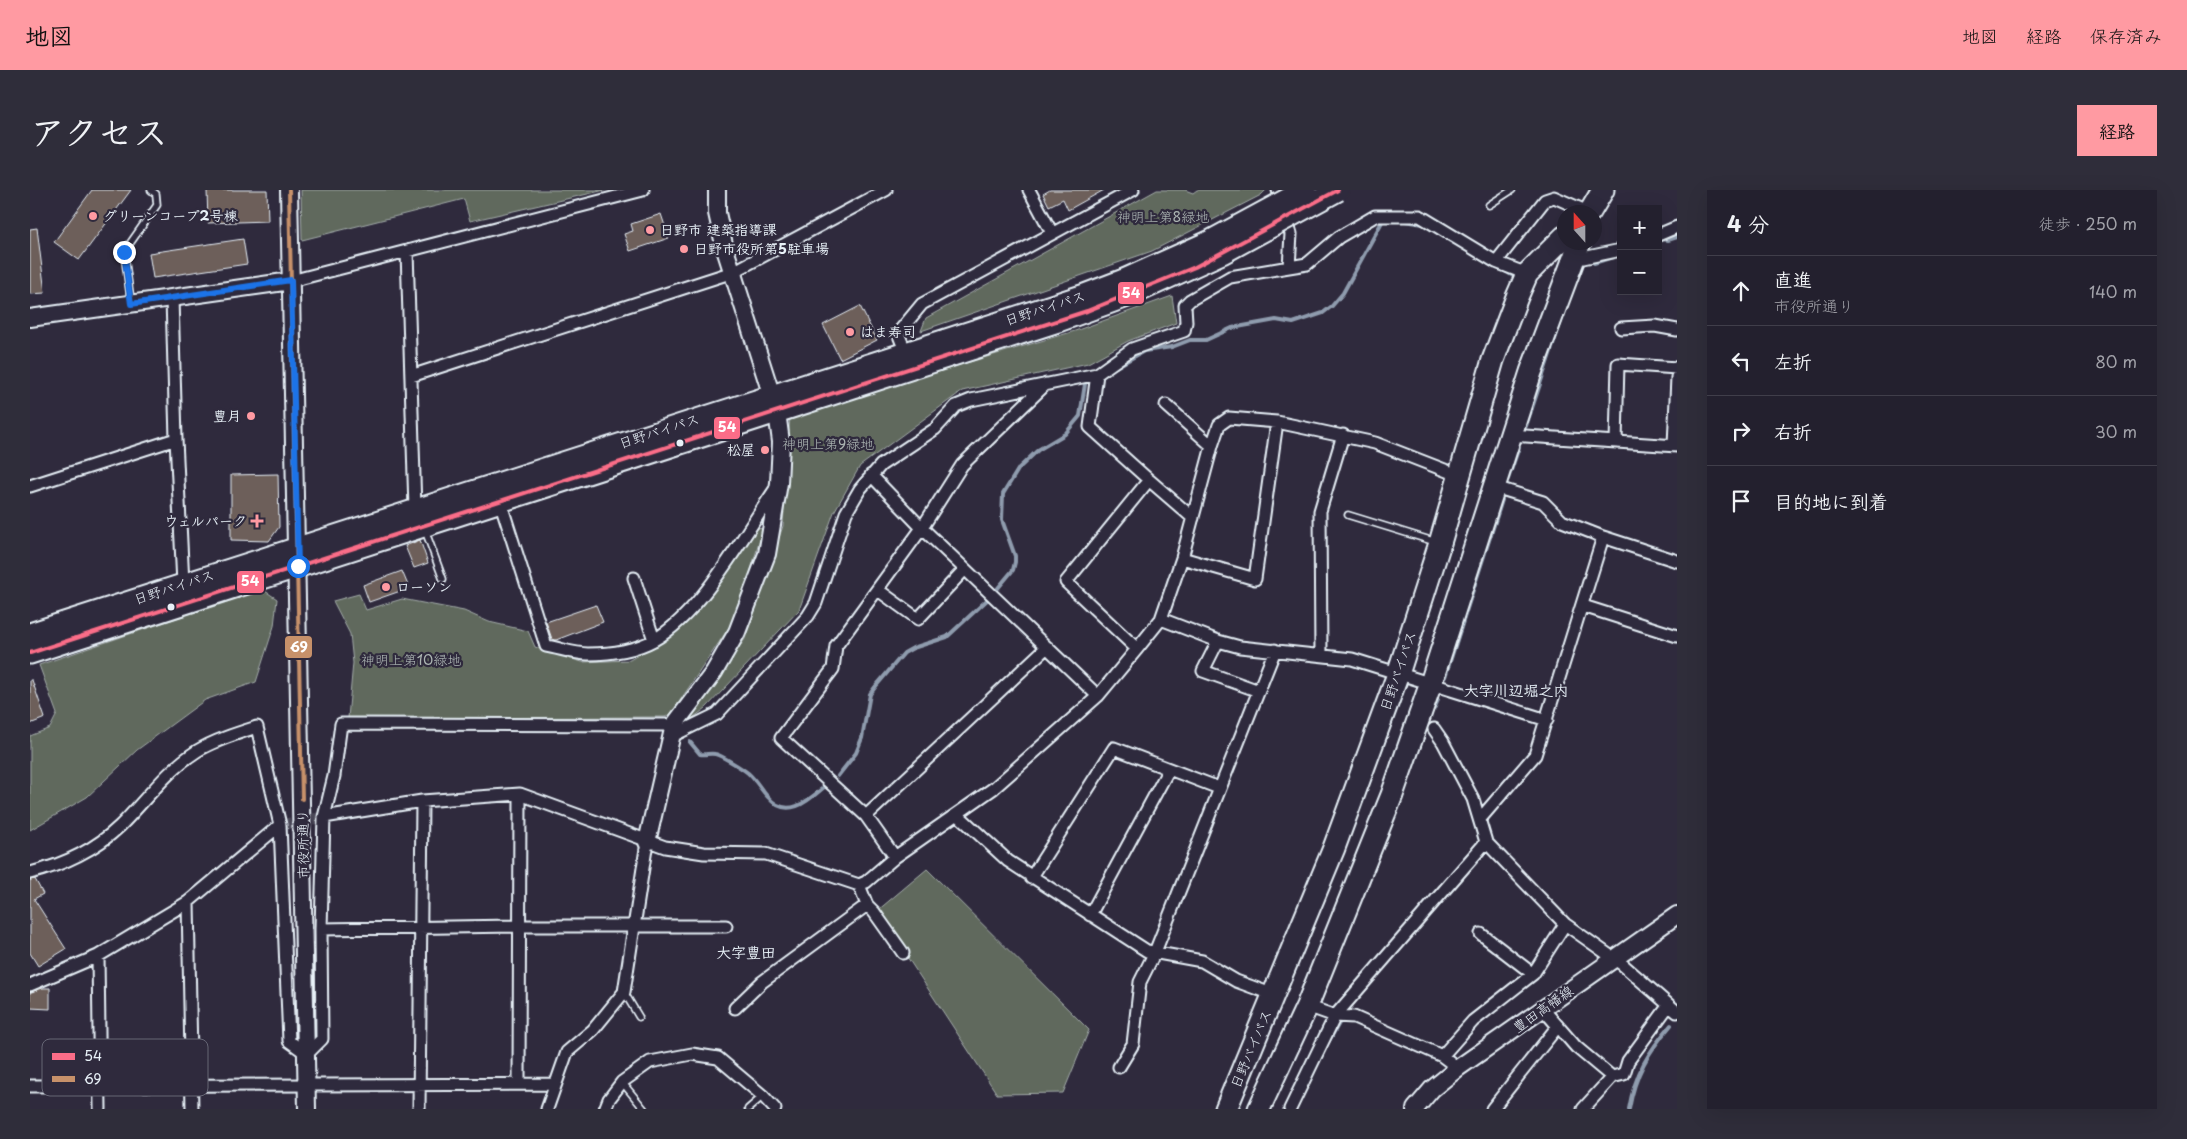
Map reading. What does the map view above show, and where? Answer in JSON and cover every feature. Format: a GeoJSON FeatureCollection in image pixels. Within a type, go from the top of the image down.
{"type":"FeatureCollection","features":[{"type":"Feature","properties":{"kind":"highway","name":"日野バイパス"},"geometry":{"type":"LineString","coordinates":[[30,653],[297,557],[775,403],[1080,314],[1305,190]]}},
{"type":"Feature","properties":{"kind":"highway","name":"日野バイパス"},"geometry":{"type":"LineString","coordinates":[[420,518],[500,501],[775,403],[906,353],[1082,296],[1127,288],[1222,253],[1338,190]]}},
{"type":"Feature","properties":{"kind":"highway"},"geometry":{"type":"LineString","coordinates":[[1593,205],[1603,190]]}},
{"type":"Feature","properties":{"kind":"highway","name":"日野バイパス"},"geometry":{"type":"LineString","coordinates":[[1226,1109],[1334,848],[1398,674],[1440,543],[1493,360],[1527,274],[1557,244]]}},
{"type":"Feature","properties":{"kind":"highway"},"geometry":{"type":"LineString","coordinates":[[1259,1109],[1308,1006],[1392,795],[1431,683],[1510,435],[1550,321],[1578,250]]}},
{"type":"Feature","properties":{"kind":"highway","name":"日野バイパス"},"geometry":{"type":"LineString","coordinates":[[30,634],[183,584],[297,557]]}},
{"type":"Feature","properties":{"kind":"street","name":"市役所通り"},"geometry":{"type":"LineString","coordinates":[[289,190],[307,1109]]}},
{"type":"Feature","properties":{"kind":"street"},"geometry":{"type":"LineString","coordinates":[[30,318],[291,280],[407,252],[643,190]]}},
{"type":"Feature","properties":{"kind":"street"},"geometry":{"type":"LineString","coordinates":[[547,1109],[567,1052],[593,1030],[624,992],[647,842],[673,731],[714,672],[737,632],[767,554],[780,483],[781,442],[775,403],[720,231],[717,213],[717,190]]}},
{"type":"Feature","properties":{"kind":"street"},"geometry":{"type":"LineString","coordinates":[[412,376],[733,272],[886,190]]}},
{"type":"Feature","properties":{"kind":"street"},"geometry":{"type":"LineString","coordinates":[[1028,190],[1052,233]]}},
{"type":"Feature","properties":{"kind":"street"},"geometry":{"type":"LineString","coordinates":[[906,353],[898,333],[922,304],[1133,190]]}},
{"type":"Feature","properties":{"kind":"street"},"geometry":{"type":"LineString","coordinates":[[1278,190],[1291,234],[1289,267]]}},
{"type":"Feature","properties":{"kind":"street"},"geometry":{"type":"LineString","coordinates":[[1496,262],[1545,200],[1555,193],[1576,205]]}},
{"type":"Feature","properties":{"kind":"street"},"geometry":{"type":"LineString","coordinates":[[30,872],[48,869],[83,853],[119,827],[156,786],[197,751],[257,727],[280,825],[289,1041],[307,1054],[322,1039],[321,929],[324,817],[334,776],[341,724],[673,731],[699,725],[716,714],[808,616],[816,603],[846,513],[871,475],[881,465],[936,429],[956,406],[971,400],[1096,374],[1132,349],[1184,330],[1186,322],[1185,305],[1190,300],[1230,277],[1307,264],[1339,237],[1375,216],[1420,216],[1496,262],[1527,274]]}},
{"type":"Feature","properties":{"kind":"street"},"geometry":{"type":"LineString","coordinates":[[1662,233],[1677,227]]}},
{"type":"Feature","properties":{"kind":"street"},"geometry":{"type":"LineString","coordinates":[[1579,250],[1583,258],[1617,251]]}},
{"type":"Feature","properties":{"kind":"street"},"geometry":{"type":"LineString","coordinates":[[407,252],[420,518]]}},
{"type":"Feature","properties":{"kind":"street"},"geometry":{"type":"LineString","coordinates":[[172,298],[183,584]]}},
{"type":"Feature","properties":{"kind":"street"},"geometry":{"type":"LineString","coordinates":[[1621,328],[1655,326],[1677,330]]}},
{"type":"Feature","properties":{"kind":"street"},"geometry":{"type":"LineString","coordinates":[[1616,442],[1618,364],[1677,368]]}},
{"type":"Feature","properties":{"kind":"street"},"geometry":{"type":"LineString","coordinates":[[1096,374],[1090,427],[1193,518]]}},
{"type":"Feature","properties":{"kind":"street"},"geometry":{"type":"LineString","coordinates":[[1510,435],[1676,446],[1677,377]]}},
{"type":"Feature","properties":{"kind":"street"},"geometry":{"type":"LineString","coordinates":[[895,856],[866,816],[781,738],[833,670],[836,646],[922,528],[962,465],[1046,384]]}},
{"type":"Feature","properties":{"kind":"street"},"geometry":{"type":"LineString","coordinates":[[1166,405],[1212,446]]}},
{"type":"Feature","properties":{"kind":"street"},"geometry":{"type":"LineString","coordinates":[[324,817],[422,802],[520,794],[665,847],[704,853],[766,854],[859,885],[866,882],[895,856],[994,788],[1098,696],[1162,619],[1182,558],[1219,425],[1229,418],[1278,422],[1375,443],[1460,476]]}},
{"type":"Feature","properties":{"kind":"street"},"geometry":{"type":"LineString","coordinates":[[1182,558],[1255,579],[1278,422]]}},
{"type":"Feature","properties":{"kind":"street"},"geometry":{"type":"LineString","coordinates":[[1321,655],[1320,511],[1343,435]]}},
{"type":"Feature","properties":{"kind":"street"},"geometry":{"type":"LineString","coordinates":[[30,486],[176,439]]}},
{"type":"Feature","properties":{"kind":"street"},"geometry":{"type":"LineString","coordinates":[[871,475],[922,528],[1098,696]]}},
{"type":"Feature","properties":{"kind":"street"},"geometry":{"type":"LineString","coordinates":[[1138,649],[1066,582],[1149,480]]}},
{"type":"Feature","properties":{"kind":"street"},"geometry":{"type":"LineString","coordinates":[[500,501],[546,646],[586,654],[627,651],[654,640],[685,617],[714,579],[780,483]]}},
{"type":"Feature","properties":{"kind":"street"},"geometry":{"type":"LineString","coordinates":[[1495,487],[1543,502],[1562,520],[1603,538],[1677,561]]}},
{"type":"Feature","properties":{"kind":"street"},"geometry":{"type":"LineString","coordinates":[[1480,819],[1535,755],[1603,538]]}},
{"type":"Feature","properties":{"kind":"street"},"geometry":{"type":"LineString","coordinates":[[878,590],[918,619],[965,569]]}},
{"type":"Feature","properties":{"kind":"street"},"geometry":{"type":"LineString","coordinates":[[634,578],[654,640]]}},
{"type":"Feature","properties":{"kind":"street"},"geometry":{"type":"LineString","coordinates":[[1582,606],[1677,636]]}},
{"type":"Feature","properties":{"kind":"street"},"geometry":{"type":"LineString","coordinates":[[1162,619],[1218,641],[1240,647],[1352,659],[1547,720]]}},
{"type":"Feature","properties":{"kind":"street"},"geometry":{"type":"LineString","coordinates":[[1218,641],[1203,671],[1258,691]]}},
{"type":"Feature","properties":{"kind":"street"},"geometry":{"type":"LineString","coordinates":[[866,816],[1047,647]]}},
{"type":"Feature","properties":{"kind":"street"},"geometry":{"type":"LineString","coordinates":[[1119,1067],[1133,1044],[1140,982],[1155,952],[1275,650]]}},
{"type":"Feature","properties":{"kind":"street"},"geometry":{"type":"LineString","coordinates":[[1434,729],[1443,742],[1464,783],[1480,819],[1486,842],[1565,924],[1614,959],[1673,1009],[1628,1061],[1624,1074],[1612,1077],[1583,1109]]}},
{"type":"Feature","properties":{"kind":"street"},"geometry":{"type":"LineString","coordinates":[[1031,878],[1114,748],[1219,788]]}},
{"type":"Feature","properties":{"kind":"street"},"geometry":{"type":"LineString","coordinates":[[1090,915],[1169,769]]}},
{"type":"Feature","properties":{"kind":"street"},"geometry":{"type":"LineString","coordinates":[[520,794],[520,1084]]}},
{"type":"Feature","properties":{"kind":"street"},"geometry":{"type":"LineString","coordinates":[[419,1109],[422,802]]}},
{"type":"Feature","properties":{"kind":"street"},"geometry":{"type":"LineString","coordinates":[[957,814],[1008,861],[1031,878],[1147,951],[1202,961],[1236,981],[1274,995]]}},
{"type":"Feature","properties":{"kind":"street"},"geometry":{"type":"LineString","coordinates":[[30,985],[98,956],[188,902],[280,825]]}},
{"type":"Feature","properties":{"kind":"street"},"geometry":{"type":"LineString","coordinates":[[1290,1109],[1335,1016],[1486,842]]}},
{"type":"Feature","properties":{"kind":"street"},"geometry":{"type":"LineString","coordinates":[[859,885],[866,905],[874,912],[902,953]]}},
{"type":"Feature","properties":{"kind":"street"},"geometry":{"type":"LineString","coordinates":[[188,902],[191,1039]]}},
{"type":"Feature","properties":{"kind":"street"},"geometry":{"type":"LineString","coordinates":[[735,1008],[762,982],[866,905]]}},
{"type":"Feature","properties":{"kind":"street","name":"豊田高幡線"},"geometry":{"type":"LineString","coordinates":[[1415,1109],[1432,1089],[1458,1068],[1677,915]]}},
{"type":"Feature","properties":{"kind":"street"},"geometry":{"type":"LineString","coordinates":[[1442,1056],[1473,1022],[1533,974],[1565,924]]}},
{"type":"Feature","properties":{"kind":"street"},"geometry":{"type":"LineString","coordinates":[[321,929],[521,926],[726,926]]}},
{"type":"Feature","properties":{"kind":"street"},"geometry":{"type":"LineString","coordinates":[[1481,934],[1533,974]]}},
{"type":"Feature","properties":{"kind":"street"},"geometry":{"type":"LineString","coordinates":[[98,956],[99,1039]]}},
{"type":"Feature","properties":{"kind":"street"},"geometry":{"type":"LineString","coordinates":[[1308,1006],[1335,1016],[1354,1017],[1442,1056],[1458,1068]]}},
{"type":"Feature","properties":{"kind":"street"},"geometry":{"type":"LineString","coordinates":[[1543,1010],[1576,1047],[1612,1077]]}},
{"type":"Feature","properties":{"kind":"street"},"geometry":{"type":"LineString","coordinates":[[1492,1109],[1558,1026]]}},
{"type":"Feature","properties":{"kind":"street"},"geometry":{"type":"LineString","coordinates":[[605,1109],[609,1099],[622,1082],[650,1062],[692,1054],[718,1058],[763,1096],[775,1109]]}},
{"type":"Feature","properties":{"kind":"street"},"geometry":{"type":"LineString","coordinates":[[208,1085],[555,1084]]}},
{"type":"Feature","properties":{"kind":"street"},"geometry":{"type":"LineString","coordinates":[[100,1096],[100,1109]]}},
{"type":"Feature","properties":{"kind":"street"},"geometry":{"type":"LineString","coordinates":[[192,1096],[192,1109]]}},
{"type":"Feature","properties":{"kind":"lane"},"geometry":{"type":"LineString","coordinates":[[131,304],[124,252],[157,205],[156,194],[151,190]]}},
{"type":"Feature","properties":{"kind":"lane"},"geometry":{"type":"LineString","coordinates":[[1489,205],[1512,190]]}},
{"type":"Feature","properties":{"kind":"lane"},"geometry":{"type":"LineString","coordinates":[[1348,515],[1440,543]]}},
{"type":"Feature","properties":{"kind":"lane"},"geometry":{"type":"LineString","coordinates":[[420,518],[443,579]]}},
{"type":"Feature","properties":{"kind":"lane"},"geometry":{"type":"LineString","coordinates":[[624,992],[639,1017]]}},
{"type":"Feature","properties":{"kind":"lane"},"geometry":{"type":"LineString","coordinates":[[622,1082],[644,1109]]}},
{"type":"Feature","properties":{"kind":"lane"},"geometry":{"type":"LineString","coordinates":[[748,1109],[763,1096]]}},
{"type":"Feature","properties":{"kind":"green space"},"geometry":{"type":"Polygon","coordinates":[[[301,190],[605,190],[470,221],[464,199],[302,240],[301,190]]]}},
{"type":"Feature","properties":{"kind":"green space","name":"神明上第8緑地"},"geometry":{"type":"Polygon","coordinates":[[[1157,190],[1185,190],[1193,193],[1197,190],[1266,190],[1261,195],[1152,251],[921,331],[926,318],[1157,190]]]}},
{"type":"Feature","properties":{"kind":"green space","name":"神明上第9緑地"},"geometry":{"type":"Polygon","coordinates":[[[1172,296],[1176,323],[1128,341],[1088,363],[962,391],[860,466],[834,512],[799,610],[706,708],[686,723],[745,639],[783,526],[790,415],[1075,331],[1172,296]]]}},
{"type":"Feature","properties":{"kind":"green space","name":"神明上第10緑地"},"geometry":{"type":"Polygon","coordinates":[[[752,527],[763,529],[750,573],[730,626],[671,714],[665,717],[348,718],[353,663],[350,634],[333,601],[359,594],[366,610],[402,599],[464,611],[489,622],[528,631],[535,647],[582,662],[630,660],[680,629],[752,527]]]}},
{"type":"Feature","properties":{"kind":"green space"},"geometry":{"type":"Polygon","coordinates":[[[262,589],[277,599],[274,626],[256,682],[205,700],[137,750],[87,797],[30,830],[30,736],[50,728],[57,714],[39,665],[262,589]]]}},
{"type":"Feature","properties":{"kind":"green space"},"geometry":{"type":"Polygon","coordinates":[[[927,869],[1089,1030],[1063,1093],[997,1094],[877,911],[927,869]]]}},
{"type":"Feature","properties":{"kind":"building","name":"グリーンコープ2号棟"},"geometry":{"type":"Polygon","coordinates":[[[92,190],[131,190],[79,260],[54,242],[92,190]]]}},
{"type":"Feature","properties":{"kind":"building"},"geometry":{"type":"Polygon","coordinates":[[[207,190],[267,190],[268,221],[208,223],[207,190]]]}},
{"type":"Feature","properties":{"kind":"building"},"geometry":{"type":"Polygon","coordinates":[[[1050,190],[1104,190],[1068,210],[1063,199],[1049,206],[1043,194],[1050,190]]]}},
{"type":"Feature","properties":{"kind":"building","name":"日野市 建築指導課"},"geometry":{"type":"Polygon","coordinates":[[[661,214],[669,238],[630,251],[624,234],[633,231],[631,224],[661,214]]]}},
{"type":"Feature","properties":{"kind":"building"},"geometry":{"type":"Polygon","coordinates":[[[37,228],[45,293],[30,294],[30,229],[37,228]]]}},
{"type":"Feature","properties":{"kind":"building"},"geometry":{"type":"Polygon","coordinates":[[[243,239],[247,264],[153,278],[149,253],[243,239]]]}},
{"type":"Feature","properties":{"kind":"building","name":"はま寿司"},"geometry":{"type":"Polygon","coordinates":[[[860,306],[877,340],[840,359],[823,325],[860,306]]]}},
{"type":"Feature","properties":{"kind":"building"},"geometry":{"type":"Polygon","coordinates":[[[278,474],[279,527],[269,541],[231,540],[231,475],[278,474]]]}},
{"type":"Feature","properties":{"kind":"building"},"geometry":{"type":"Polygon","coordinates":[[[420,540],[428,563],[414,568],[405,546],[420,540]]]}},
{"type":"Feature","properties":{"kind":"building","name":"ローソン"},"geometry":{"type":"Polygon","coordinates":[[[402,571],[409,588],[369,602],[363,585],[402,571]]]}},
{"type":"Feature","properties":{"kind":"building"},"geometry":{"type":"Polygon","coordinates":[[[596,605],[603,622],[556,640],[552,639],[546,622],[596,605]]]}},
{"type":"Feature","properties":{"kind":"building"},"geometry":{"type":"Polygon","coordinates":[[[30,680],[32,680],[45,718],[30,724],[30,680]]]}},
{"type":"Feature","properties":{"kind":"building"},"geometry":{"type":"Polygon","coordinates":[[[35,879],[43,894],[34,899],[66,949],[38,966],[30,953],[30,880],[35,879]]]}},
{"type":"Feature","properties":{"kind":"building"},"geometry":{"type":"Polygon","coordinates":[[[50,988],[50,1009],[30,1008],[30,992],[50,988]]]}},
{"type":"Feature","properties":{"kind":"waterway"},"geometry":{"type":"LineString","coordinates":[[1116,367],[1144,351],[1172,347],[1190,340],[1206,340],[1232,328],[1276,320],[1293,323],[1323,313],[1343,293],[1383,220],[1386,220]]}},
{"type":"Feature","properties":{"kind":"waterway"},"geometry":{"type":"LineString","coordinates":[[1405,221],[1423,224]]}},
{"type":"Feature","properties":{"kind":"waterway"},"geometry":{"type":"LineString","coordinates":[[1662,239],[1668,240],[1677,237]]}},
{"type":"Feature","properties":{"kind":"waterway"},"geometry":{"type":"LineString","coordinates":[[1594,263],[1616,256]]}},
{"type":"Feature","properties":{"kind":"waterway"},"geometry":{"type":"LineString","coordinates":[[1505,271],[1515,277]]}},
{"type":"Feature","properties":{"kind":"waterway"},"geometry":{"type":"LineString","coordinates":[[1526,426],[1561,321]]}},
{"type":"Feature","properties":{"kind":"waterway"},"geometry":{"type":"LineString","coordinates":[[998,588],[1013,570],[1015,562],[1015,556],[1002,520],[1003,494],[1019,468],[1038,450],[1065,434],[1080,416],[1085,384]]}},
{"type":"Feature","properties":{"kind":"waterway"},"geometry":{"type":"LineString","coordinates":[[1508,479],[1519,447]]}},
{"type":"Feature","properties":{"kind":"waterway"},"geometry":{"type":"LineString","coordinates":[[1445,677],[1502,500]]}},
{"type":"Feature","properties":{"kind":"waterway"},"geometry":{"type":"LineString","coordinates":[[838,776],[856,753],[862,738],[870,694],[876,686],[904,653],[913,648],[947,637],[987,600]]}},
{"type":"Feature","properties":{"kind":"waterway"},"geometry":{"type":"LineString","coordinates":[[1434,709],[1438,700]]}},
{"type":"Feature","properties":{"kind":"waterway"},"geometry":{"type":"LineString","coordinates":[[690,742],[700,754],[718,755],[748,773],[775,804],[783,807],[797,806],[811,798],[824,787]]}},
{"type":"Feature","properties":{"kind":"waterway"},"geometry":{"type":"LineString","coordinates":[[1326,1046],[1342,1018]]}},
{"type":"Feature","properties":{"kind":"waterway"},"geometry":{"type":"LineString","coordinates":[[1629,1109],[1639,1074],[1649,1054],[1671,1025]]}},
{"type":"Feature","properties":{"kind":"tunnel"},"geometry":{"type":"LineString","coordinates":[[280,825],[324,817]]}},
{"type":"Feature","properties":{"kind":"transit line","name":"69"},"geometry":{"type":"LineString","coordinates":[[289,190],[302,799]]}},
{"type":"Feature","properties":{"kind":"transit line","name":"54"},"geometry":{"type":"LineString","coordinates":[[30,653],[1087,311],[1195,267],[1338,190]]}},
{"type":"Feature","properties":{"kind":"place","name":"グリーンコープ2号棟"},"geometry":{"type":"Point","coordinates":[93,216]}},
{"type":"Feature","properties":{"kind":"place","name":"日野市 建築指導課"},"geometry":{"type":"Point","coordinates":[650,230]}},
{"type":"Feature","properties":{"kind":"place","name":"日野市役所第5駐車場"},"geometry":{"type":"Point","coordinates":[684,249]}},
{"type":"Feature","properties":{"kind":"place","name":"はま寿司"},"geometry":{"type":"Point","coordinates":[850,332]}},
{"type":"Feature","properties":{"kind":"place","name":"豊月"},"geometry":{"type":"Point","coordinates":[251,416]}},
{"type":"Feature","properties":{"kind":"place","name":"松屋"},"geometry":{"type":"Point","coordinates":[765,450]}},
{"type":"Feature","properties":{"kind":"place","name":"ウェルパーク"},"geometry":{"type":"Point","coordinates":[257,521]}},
{"type":"Feature","properties":{"kind":"place","name":"ローソン"},"geometry":{"type":"Point","coordinates":[386,587]}},
{"type":"Feature","properties":{"kind":"district","name":"大字川辺堀之内"},"geometry":{"type":"Point","coordinates":[1516,691]}},
{"type":"Feature","properties":{"kind":"district","name":"大字豊田"},"geometry":{"type":"Point","coordinates":[746,953]}},
{"type":"Feature","properties":{"kind":"route"},"geometry":{"type":"LineString","coordinates":[[124,252],[131,304],[291,280],[298,566]]}}]}
